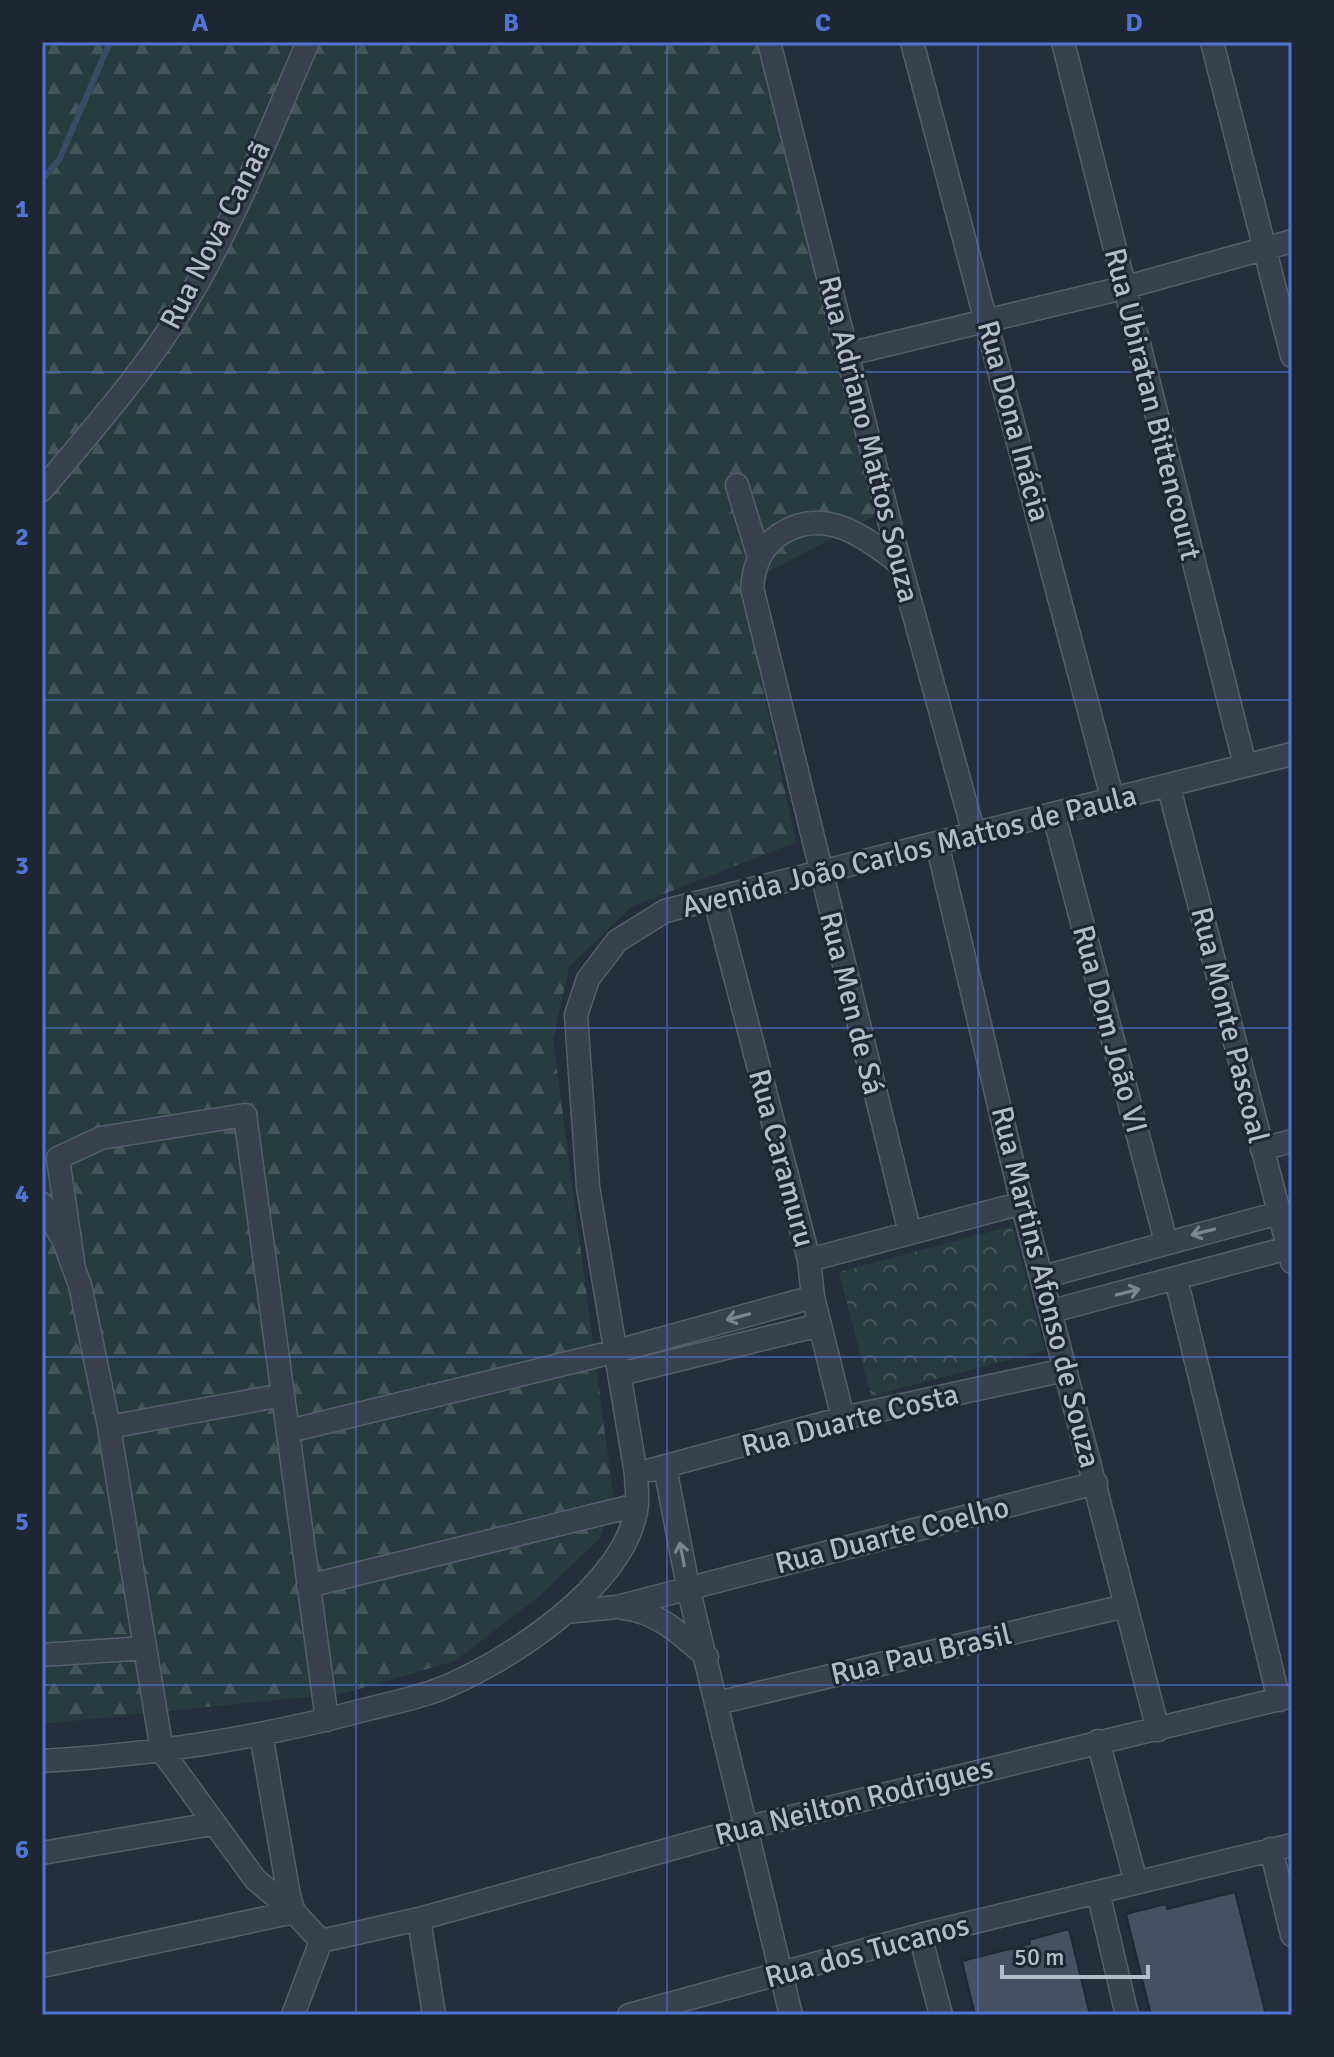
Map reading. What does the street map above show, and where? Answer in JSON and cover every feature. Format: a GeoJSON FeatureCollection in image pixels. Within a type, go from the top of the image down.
{"type":"FeatureCollection","features":[{"type":"Feature","properties":{"kind":"street","name":"Rua Nova Canaã"},"geometry":{"type":"LineString","coordinates":[[42,490],[160,341],[190,297],[240,199],[308,42]]}},
{"type":"Feature","properties":{"kind":"street","name":"Rua Adriano Mattos Souza"},"geometry":{"type":"LineString","coordinates":[[769,42],[900,564],[974,834]]}},
{"type":"Feature","properties":{"kind":"street","name":"Rua Dona Inácia"},"geometry":{"type":"LineString","coordinates":[[912,42],[988,319],[1113,801]]}},
{"type":"Feature","properties":{"kind":"street","name":"Rua Ubiratan Bittencourt"},"geometry":{"type":"LineString","coordinates":[[1063,42],[1245,765]]}},
{"type":"Feature","properties":{"kind":"street"},"geometry":{"type":"LineString","coordinates":[[1212,42],[1292,356]]}},
{"type":"Feature","properties":{"kind":"street"},"geometry":{"type":"LineString","coordinates":[[848,354],[1123,288],[1292,241]]}},
{"type":"Feature","properties":{"kind":"street"},"geometry":{"type":"LineString","coordinates":[[737,485],[764,550],[800,524],[830,523],[866,538],[900,564]]}},
{"type":"Feature","properties":{"kind":"street","name":"Rua Men de Sá"},"geometry":{"type":"LineString","coordinates":[[764,550],[752,588],[910,1233]]}},
{"type":"Feature","properties":{"kind":"street","name":"Avenida João Carlos Mattos de Paula"},"geometry":{"type":"LineString","coordinates":[[42,1761],[162,1751],[261,1734],[434,1691],[475,1673],[566,1612],[605,1571],[628,1535],[637,1505],[636,1474],[620,1374],[613,1352],[588,1187],[576,1015],[588,979],[617,941],[665,911],[1169,788],[1245,765],[1291,761]]}},
{"type":"Feature","properties":{"kind":"street","name":"Rua Monte Pascoal"},"geometry":{"type":"LineString","coordinates":[[1169,788],[1290,1255]]}},
{"type":"Feature","properties":{"kind":"street","name":"Rua Dom João VI"},"geometry":{"type":"LineString","coordinates":[[1054,816],[1166,1242]]}},
{"type":"Feature","properties":{"kind":"street","name":"Rua Martins Afonso de Souza"},"geometry":{"type":"LineString","coordinates":[[937,843],[1022,1203],[1158,1730]]}},
{"type":"Feature","properties":{"kind":"street","name":"Rua Caramuru"},"geometry":{"type":"LineString","coordinates":[[715,900],[809,1260],[813,1297],[843,1418]]}},
{"type":"Feature","properties":{"kind":"street"},"geometry":{"type":"LineString","coordinates":[[293,2015],[321,1941],[294,1912],[255,1879],[212,1824],[162,1751],[109,1427],[73,1262],[58,1158],[101,1138],[245,1115],[327,1720]]}},
{"type":"Feature","properties":{"kind":"street"},"geometry":{"type":"LineString","coordinates":[[1262,1149],[1292,1141]]}},
{"type":"Feature","properties":{"kind":"street"},"geometry":{"type":"LineString","coordinates":[[809,1260],[1022,1203]]}},
{"type":"Feature","properties":{"kind":"street"},"geometry":{"type":"LineString","coordinates":[[42,1204],[73,1262]]}},
{"type":"Feature","properties":{"kind":"street"},"geometry":{"type":"LineString","coordinates":[[1043,1277],[1279,1213]]}},
{"type":"Feature","properties":{"kind":"street"},"geometry":{"type":"LineString","coordinates":[[1052,1311],[1176,1279],[1290,1255]]}},
{"type":"Feature","properties":{"kind":"street"},"geometry":{"type":"LineString","coordinates":[[1176,1279],[1286,1698]]}},
{"type":"Feature","properties":{"kind":"street"},"geometry":{"type":"LineString","coordinates":[[289,1431],[613,1352],[813,1297]]}},
{"type":"Feature","properties":{"kind":"street"},"geometry":{"type":"LineString","coordinates":[[620,1374],[820,1325]]}},
{"type":"Feature","properties":{"kind":"street","name":"Rua Duarte Costa"},"geometry":{"type":"LineString","coordinates":[[636,1474],[843,1418],[1065,1370]]}},
{"type":"Feature","properties":{"kind":"street"},"geometry":{"type":"LineString","coordinates":[[109,1427],[283,1395]]}},
{"type":"Feature","properties":{"kind":"street"},"geometry":{"type":"LineString","coordinates":[[665,1467],[688,1587],[791,2015]]}},
{"type":"Feature","properties":{"kind":"street","name":"Rua Duarte Coelho"},"geometry":{"type":"LineString","coordinates":[[617,1607],[1096,1483]]}},
{"type":"Feature","properties":{"kind":"street"},"geometry":{"type":"LineString","coordinates":[[308,1586],[637,1505]]}},
{"type":"Feature","properties":{"kind":"street","name":"Rua Pau Brasil"},"geometry":{"type":"LineString","coordinates":[[717,1703],[1125,1606]]}},
{"type":"Feature","properties":{"kind":"street"},"geometry":{"type":"LineString","coordinates":[[566,1612],[617,1607],[639,1610],[659,1619],[707,1657]]}},
{"type":"Feature","properties":{"kind":"street"},"geometry":{"type":"LineString","coordinates":[[42,1655],[145,1648]]}},
{"type":"Feature","properties":{"kind":"street","name":"Rua Neilton Rodrigues"},"geometry":{"type":"LineString","coordinates":[[321,1941],[419,1919],[746,1828],[1286,1698]]}},
{"type":"Feature","properties":{"kind":"street"},"geometry":{"type":"LineString","coordinates":[[261,1734],[294,1912]]}},
{"type":"Feature","properties":{"kind":"street"},"geometry":{"type":"LineString","coordinates":[[1098,1741],[1136,1882]]}},
{"type":"Feature","properties":{"kind":"street"},"geometry":{"type":"LineString","coordinates":[[42,1853],[212,1824]]}},
{"type":"Feature","properties":{"kind":"street"},"geometry":{"type":"LineString","coordinates":[[1281,1847],[1292,1935]]}},
{"type":"Feature","properties":{"kind":"street","name":"Rua dos Tucanos"},"geometry":{"type":"LineString","coordinates":[[629,2015],[920,1935],[1281,1847]]}},
{"type":"Feature","properties":{"kind":"street"},"geometry":{"type":"LineString","coordinates":[[1098,1892],[1127,2015]]}},
{"type":"Feature","properties":{"kind":"street"},"geometry":{"type":"LineString","coordinates":[[42,1966],[294,1912]]}},
{"type":"Feature","properties":{"kind":"street"},"geometry":{"type":"LineString","coordinates":[[419,1919],[434,2015]]}},
{"type":"Feature","properties":{"kind":"street"},"geometry":{"type":"LineString","coordinates":[[920,1935],[941,2015]]}},
{"type":"Feature","properties":{"kind":"green space"},"geometry":{"type":"Polygon","coordinates":[[[42,42],[771,42],[875,516],[741,586],[796,842],[631,907],[569,967],[553,1039],[613,1495],[600,1538],[538,1597],[455,1661],[345,1693],[42,1724],[42,42]]]}},
{"type":"Feature","properties":{"kind":"green space"},"geometry":{"type":"Polygon","coordinates":[[[1012,1226],[1045,1350],[871,1396],[839,1272],[1012,1226]]]}},
{"type":"Feature","properties":{"kind":"building"},"geometry":{"type":"Polygon","coordinates":[[[1235,1892],[1266,2015],[1151,2015],[1126,1914],[1166,1904],[1167,1909],[1235,1892]]]}},
{"type":"Feature","properties":{"kind":"building"},"geometry":{"type":"Polygon","coordinates":[[[1069,1929],[1090,2015],[975,2015],[962,1961],[1030,1944],[1029,1940],[1069,1929]]]}},
{"type":"Feature","properties":{"kind":"waterway"},"geometry":{"type":"LineString","coordinates":[[42,179],[59,160],[110,42]]}}]}
